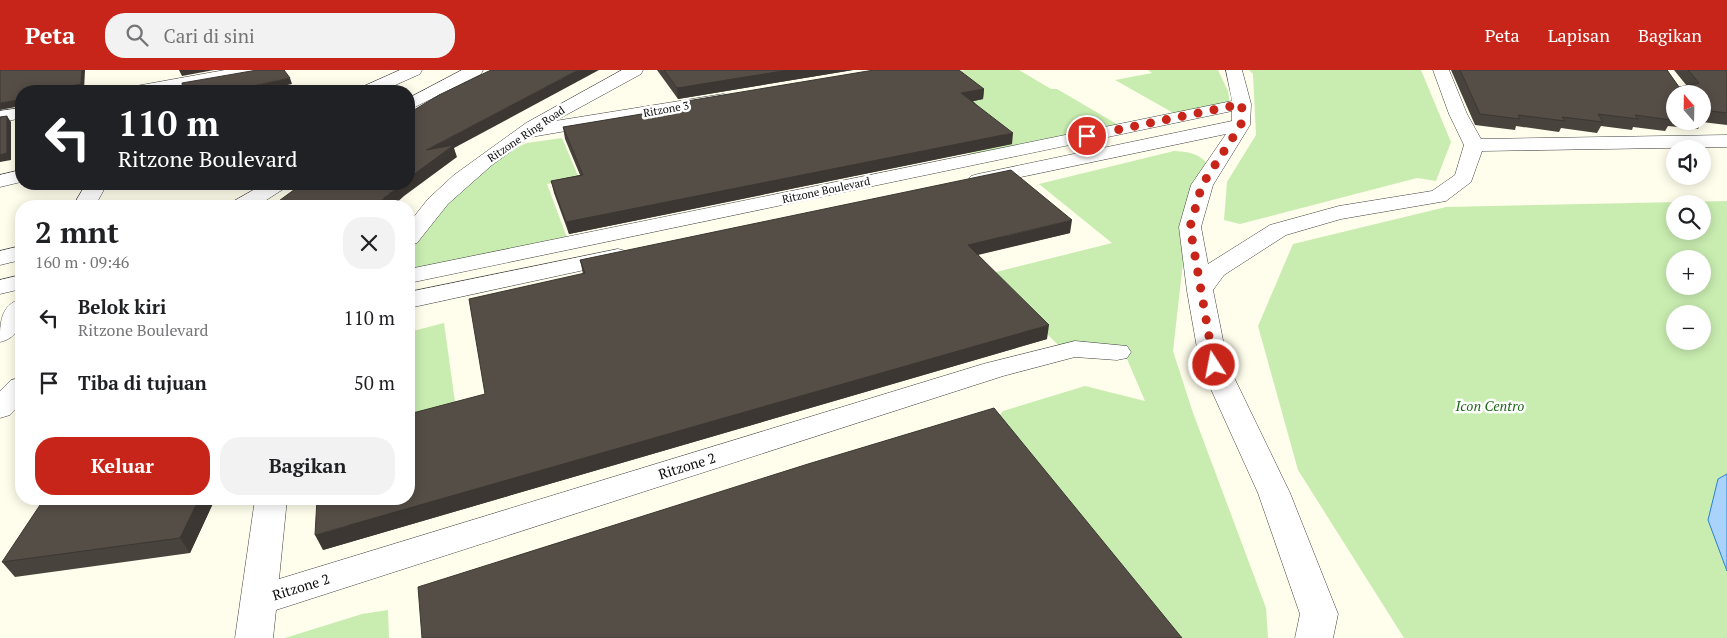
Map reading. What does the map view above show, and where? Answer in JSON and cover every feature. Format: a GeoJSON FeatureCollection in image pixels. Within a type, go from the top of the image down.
{"type":"FeatureCollection","features":[{"type":"Feature","properties":{"kind":"street"},"geometry":{"type":"LineString","coordinates":[[144,85],[253,70]]}},
{"type":"Feature","properties":{"kind":"street"},"geometry":{"type":"LineString","coordinates":[[381,85],[414,70]]}},
{"type":"Feature","properties":{"kind":"street"},"geometry":{"type":"LineString","coordinates":[[415,102],[475,70]]}},
{"type":"Feature","properties":{"kind":"street","name":"Ritzone Ring Road"},"geometry":{"type":"LineString","coordinates":[[415,230],[439,200],[501,149],[592,91],[635,70]]}},
{"type":"Feature","properties":{"kind":"street"},"geometry":{"type":"LineString","coordinates":[[1234,70],[1242,115],[1202,185],[1190,227],[1214,365],[1274,493],[1319,614],[1314,638]]}},
{"type":"Feature","properties":{"kind":"street"},"geometry":{"type":"LineString","coordinates":[[1200,291],[1215,270],[1278,230],[1340,213],[1438,196],[1464,178],[1474,145],[1458,114],[1441,70]]}},
{"type":"Feature","properties":{"kind":"street","name":"Ritzone 3"},"geometry":{"type":"LineString","coordinates":[[525,132],[739,96]]}},
{"type":"Feature","properties":{"kind":"street"},"geometry":{"type":"LineString","coordinates":[[0,117],[15,114]]}},
{"type":"Feature","properties":{"kind":"street"},"geometry":{"type":"LineString","coordinates":[[960,184],[1242,115]]}},
{"type":"Feature","properties":{"kind":"street","name":"Ritzone Boulevard"},"geometry":{"type":"LineString","coordinates":[[415,275],[1242,115]]}},
{"type":"Feature","properties":{"kind":"street"},"geometry":{"type":"LineString","coordinates":[[1711,129],[1723,141]]}},
{"type":"Feature","properties":{"kind":"street"},"geometry":{"type":"LineString","coordinates":[[1474,145],[1723,141]]}},
{"type":"Feature","properties":{"kind":"street"},"geometry":{"type":"LineString","coordinates":[[0,181],[15,177]]}},
{"type":"Feature","properties":{"kind":"street"},"geometry":{"type":"LineString","coordinates":[[252,200],[268,190]]}},
{"type":"Feature","properties":{"kind":"street"},"geometry":{"type":"LineString","coordinates":[[415,299],[641,251]]}},
{"type":"Feature","properties":{"kind":"street"},"geometry":{"type":"LineString","coordinates":[[0,258],[15,254]]}},
{"type":"Feature","properties":{"kind":"street"},"geometry":{"type":"LineString","coordinates":[[0,287],[15,283]]}},
{"type":"Feature","properties":{"kind":"street"},"geometry":{"type":"LineString","coordinates":[[0,334],[15,315]]}},
{"type":"Feature","properties":{"kind":"street","name":"Ritzone 2"},"geometry":{"type":"LineString","coordinates":[[260,600],[993,370],[1042,356],[1075,350],[1117,352]]}},
{"type":"Feature","properties":{"kind":"street"},"geometry":{"type":"LineString","coordinates":[[0,408],[15,393]]}},
{"type":"Feature","properties":{"kind":"street"},"geometry":{"type":"LineString","coordinates":[[254,638],[270,505]]}},
{"type":"Feature","properties":{"kind":"green space"},"geometry":{"type":"Polygon","coordinates":[[[966,70],[1019,70],[1051,89],[1057,89],[1122,127],[976,158],[963,148],[911,80],[966,70]]]}},
{"type":"Feature","properties":{"kind":"green space"},"geometry":{"type":"Polygon","coordinates":[[[1148,70],[1218,70],[1228,91],[1230,104],[1177,115],[1115,80],[1152,73],[1148,70]]]}},
{"type":"Feature","properties":{"kind":"green space"},"geometry":{"type":"Polygon","coordinates":[[[1249,70],[1421,70],[1451,142],[1436,181],[1417,178],[1240,224],[1224,220],[1227,182],[1256,135],[1253,74],[1249,70]]]}},
{"type":"Feature","properties":{"kind":"green space"},"geometry":{"type":"Polygon","coordinates":[[[562,138],[579,178],[547,184],[569,243],[415,279],[415,233],[505,152],[527,143],[562,138]]]}},
{"type":"Feature","properties":{"kind":"green space"},"geometry":{"type":"Polygon","coordinates":[[[1174,151],[1195,154],[1206,162],[1190,200],[1173,351],[1192,410],[1266,608],[1268,638],[1105,638],[994,422],[1003,411],[1085,386],[1145,401],[1127,359],[1058,345],[988,274],[1112,243],[1039,184],[1174,151]]]}},
{"type":"Feature","properties":{"kind":"green space","name":"Icon Centro"},"geometry":{"type":"Polygon","coordinates":[[[1711,201],[1727,201],[1727,638],[1404,638],[1298,470],[1258,326],[1293,244],[1446,207],[1666,202],[1666,240],[1711,240],[1711,201]]]}},
{"type":"Feature","properties":{"kind":"green space"},"geometry":{"type":"Polygon","coordinates":[[[444,323],[456,409],[415,419],[415,330],[444,323]]]}},
{"type":"Feature","properties":{"kind":"green space"},"geometry":{"type":"Polygon","coordinates":[[[388,610],[389,638],[285,638],[362,614],[388,610]]]}},
{"type":"Feature","properties":{"kind":"water"},"geometry":{"type":"Polygon","coordinates":[[[1727,474],[1727,571],[1708,520],[1718,479],[1727,474]]]}},
{"type":"Feature","properties":{"kind":"building"},"geometry":{"type":"Polygon","coordinates":[[[0,70],[82,70],[81,84],[15,85],[15,100],[0,103],[0,70]]]}},
{"type":"Feature","properties":{"kind":"building"},"geometry":{"type":"Polygon","coordinates":[[[257,70],[284,70],[290,78],[257,85],[182,85],[182,83],[257,70]]]}},
{"type":"Feature","properties":{"kind":"building"},"geometry":{"type":"Polygon","coordinates":[[[491,70],[578,70],[426,150],[454,145],[415,174],[415,109],[439,95],[491,70]]]}},
{"type":"Feature","properties":{"kind":"building"},"geometry":{"type":"Polygon","coordinates":[[[664,70],[789,70],[677,88],[664,70]]]}},
{"type":"Feature","properties":{"kind":"building"},"geometry":{"type":"Polygon","coordinates":[[[874,70],[959,70],[984,89],[961,93],[1013,133],[566,222],[551,181],[583,175],[563,127],[690,106],[687,101],[874,70]]]}},
{"type":"Feature","properties":{"kind":"building"},"geometry":{"type":"Polygon","coordinates":[[[1460,70],[1667,70],[1678,85],[1666,85],[1666,119],[1635,115],[1638,119],[1598,114],[1603,122],[1562,117],[1565,121],[1518,115],[1520,119],[1480,114],[1460,70]]]}},
{"type":"Feature","properties":{"kind":"building"},"geometry":{"type":"Polygon","coordinates":[[[1688,70],[1727,70],[1727,113],[1711,111],[1711,85],[1689,85],[1699,83],[1688,70]]]}},
{"type":"Feature","properties":{"kind":"building"},"geometry":{"type":"Polygon","coordinates":[[[7,116],[7,153],[0,155],[0,117],[7,116]]]}},
{"type":"Feature","properties":{"kind":"building"},"geometry":{"type":"Polygon","coordinates":[[[1011,170],[1072,220],[968,245],[1049,325],[315,535],[317,505],[415,505],[415,412],[485,394],[469,299],[585,273],[580,260],[1011,170]]]}},
{"type":"Feature","properties":{"kind":"building"},"geometry":{"type":"Polygon","coordinates":[[[294,190],[394,190],[381,200],[280,200],[294,190]]]}},
{"type":"Feature","properties":{"kind":"building"},"geometry":{"type":"Polygon","coordinates":[[[994,408],[1182,638],[422,638],[418,587],[808,464],[994,408]]]}},
{"type":"Feature","properties":{"kind":"building"},"geometry":{"type":"Polygon","coordinates":[[[40,505],[196,505],[180,538],[2,562],[40,505]]]}},
{"type":"Feature","properties":{"kind":"route"},"geometry":{"type":"LineString","coordinates":[[1087,136],[1242,104],[1241,125],[1202,185],[1190,227],[1214,365]]}}]}
